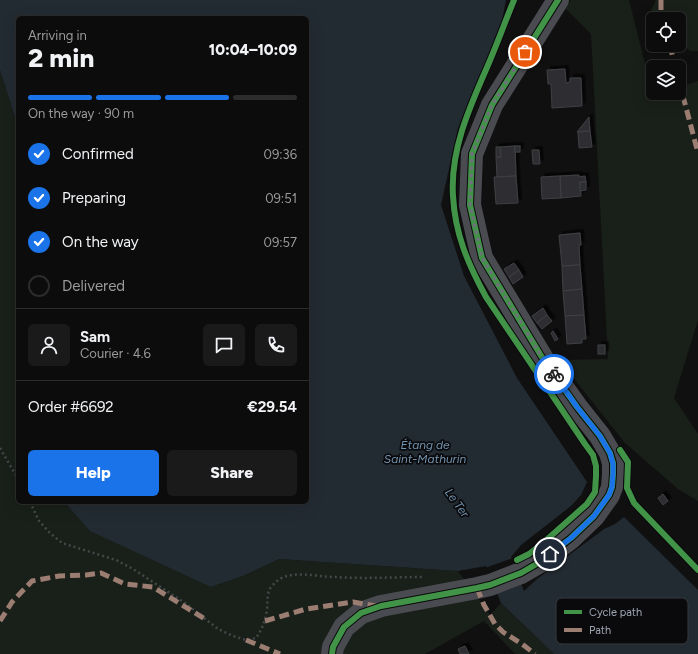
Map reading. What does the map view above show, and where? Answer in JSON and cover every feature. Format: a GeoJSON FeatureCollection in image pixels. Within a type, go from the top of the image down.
{"type":"FeatureCollection","features":[{"type":"Feature","properties":{"kind":"street"},"geometry":{"type":"LineString","coordinates":[[332,654],[333,647],[344,627],[361,613],[381,606],[490,585],[521,573],[540,562],[571,538],[594,516],[609,495],[612,487],[613,464],[610,453],[600,436],[577,407],[543,359],[482,258],[470,205],[472,154],[492,105],[558,0]]}},
{"type":"Feature","properties":{"kind":"path"},"geometry":{"type":"LineString","coordinates":[[0,448],[16,476]]}},
{"type":"Feature","properties":{"kind":"path"},"geometry":{"type":"LineString","coordinates":[[31,504],[39,521],[62,543],[116,560],[133,569],[185,603],[218,629],[246,640],[256,638],[260,632],[265,621],[267,595],[269,590],[277,580],[283,577],[305,575],[342,578],[428,577]]}},
{"type":"Feature","properties":{"kind":"shaded area"},"geometry":{"type":"Polygon","coordinates":[[[571,0],[629,0],[646,67],[646,100],[686,100],[686,85],[698,81],[698,320],[674,398],[698,434],[698,501],[678,489],[625,443],[559,360],[608,359],[591,34],[565,8],[571,0]]]}},
{"type":"Feature","properties":{"kind":"shaded area"},"geometry":{"type":"Polygon","coordinates":[[[656,0],[698,0],[698,51],[690,51],[686,47],[686,12],[653,12],[651,10],[656,0]]]}},
{"type":"Feature","properties":{"kind":"shaded area"},"geometry":{"type":"Polygon","coordinates":[[[0,70],[16,121],[16,504],[66,504],[211,587],[243,576],[279,559],[458,571],[490,615],[501,603],[554,654],[515,654],[484,621],[425,654],[0,654],[0,70]]]}},
{"type":"Feature","properties":{"kind":"water","name":"Étang de Saint-Mathurin"},"geometry":{"type":"Polygon","coordinates":[[[0,0],[506,0],[501,25],[458,128],[441,205],[464,276],[517,378],[587,482],[581,495],[571,506],[521,545],[511,557],[524,591],[537,579],[604,529],[615,524],[624,517],[698,590],[698,654],[554,654],[501,603],[486,566],[458,571],[279,559],[243,576],[211,587],[90,531],[66,504],[309,504],[309,16],[16,16],[16,121],[0,70],[0,0]]]}},
{"type":"Feature","properties":{"kind":"pier"},"geometry":{"type":"Polygon","coordinates":[[[513,558],[523,584],[495,594],[485,568],[513,558]]]}},
{"type":"Feature","properties":{"kind":"building"},"geometry":{"type":"Polygon","coordinates":[[[565,69],[566,83],[570,82],[570,78],[581,78],[582,106],[552,108],[551,84],[548,84],[547,70],[565,69]]]}},
{"type":"Feature","properties":{"kind":"building"},"geometry":{"type":"Polygon","coordinates":[[[589,117],[590,131],[577,132],[589,117]]]}},
{"type":"Feature","properties":{"kind":"building"},"geometry":{"type":"Polygon","coordinates":[[[590,131],[592,147],[579,148],[578,132],[590,131]]]}},
{"type":"Feature","properties":{"kind":"building"},"geometry":{"type":"Polygon","coordinates":[[[515,146],[516,176],[497,177],[496,157],[501,157],[500,147],[515,146]]]}},
{"type":"Feature","properties":{"kind":"building"},"geometry":{"type":"Polygon","coordinates":[[[515,146],[520,146],[520,152],[515,152],[515,146]]]}},
{"type":"Feature","properties":{"kind":"building"},"geometry":{"type":"Polygon","coordinates":[[[496,147],[500,147],[501,157],[496,157],[496,147]]]}},
{"type":"Feature","properties":{"kind":"building"},"geometry":{"type":"Polygon","coordinates":[[[532,150],[539,150],[540,164],[533,164],[532,150]]]}},
{"type":"Feature","properties":{"kind":"building"},"geometry":{"type":"Polygon","coordinates":[[[579,175],[579,177],[585,176],[586,182],[580,182],[581,196],[561,198],[560,176],[579,175]]]}},
{"type":"Feature","properties":{"kind":"building"},"geometry":{"type":"Polygon","coordinates":[[[516,176],[518,203],[496,204],[494,177],[516,176]]]}},
{"type":"Feature","properties":{"kind":"building"},"geometry":{"type":"Polygon","coordinates":[[[560,176],[561,198],[542,199],[541,177],[560,176]]]}},
{"type":"Feature","properties":{"kind":"building"},"geometry":{"type":"Polygon","coordinates":[[[580,182],[586,182],[586,190],[580,191],[580,182]]]}},
{"type":"Feature","properties":{"kind":"building"},"geometry":{"type":"Polygon","coordinates":[[[580,233],[580,265],[562,266],[559,235],[580,233]]]}},
{"type":"Feature","properties":{"kind":"building"},"geometry":{"type":"Polygon","coordinates":[[[514,263],[519,270],[509,277],[504,269],[514,263]]]}},
{"type":"Feature","properties":{"kind":"building"},"geometry":{"type":"Polygon","coordinates":[[[580,265],[582,289],[563,291],[562,266],[580,265]]]}},
{"type":"Feature","properties":{"kind":"building"},"geometry":{"type":"Polygon","coordinates":[[[519,270],[523,277],[513,284],[509,277],[519,270]]]}},
{"type":"Feature","properties":{"kind":"building"},"geometry":{"type":"Polygon","coordinates":[[[582,289],[584,315],[565,316],[563,291],[582,289]]]}},
{"type":"Feature","properties":{"kind":"building"},"geometry":{"type":"Polygon","coordinates":[[[543,308],[547,315],[537,323],[532,316],[543,308]]]}},
{"type":"Feature","properties":{"kind":"building"},"geometry":{"type":"Polygon","coordinates":[[[547,315],[552,321],[542,329],[537,323],[547,315]]]}},
{"type":"Feature","properties":{"kind":"building"},"geometry":{"type":"Polygon","coordinates":[[[584,315],[586,339],[582,339],[582,343],[567,344],[565,316],[584,315]]]}},
{"type":"Feature","properties":{"kind":"building"},"geometry":{"type":"Polygon","coordinates":[[[553,331],[558,339],[555,341],[551,333],[553,331]]]}},
{"type":"Feature","properties":{"kind":"building"},"geometry":{"type":"Polygon","coordinates":[[[598,345],[605,345],[605,354],[598,354],[598,345]]]}},
{"type":"Feature","properties":{"kind":"building"},"geometry":{"type":"Polygon","coordinates":[[[663,494],[668,501],[663,505],[658,498],[663,494]]]}},
{"type":"Feature","properties":{"kind":"building"},"geometry":{"type":"Polygon","coordinates":[[[465,646],[469,654],[460,654],[458,649],[465,646]]]}},
{"type":"Feature","properties":{"kind":"marked path"},"geometry":{"type":"LineString","coordinates":[[661,0],[661,12]]}},
{"type":"Feature","properties":{"kind":"marked path"},"geometry":{"type":"LineString","coordinates":[[672,52],[673,60]]}},
{"type":"Feature","properties":{"kind":"marked path"},"geometry":{"type":"LineString","coordinates":[[684,100],[698,153]]}},
{"type":"Feature","properties":{"kind":"marked path"},"geometry":{"type":"LineString","coordinates":[[0,621],[12,602],[32,581],[59,576],[101,573],[125,584],[153,587],[205,619]]}},
{"type":"Feature","properties":{"kind":"marked path"},"geometry":{"type":"LineString","coordinates":[[477,588],[484,605],[495,624],[503,632],[535,654]]}},
{"type":"Feature","properties":{"kind":"marked path"},"geometry":{"type":"LineString","coordinates":[[265,621],[306,609],[353,602],[376,606]]}},
{"type":"Feature","properties":{"kind":"marked path"},"geometry":{"type":"LineString","coordinates":[[246,640],[280,654]]}},
{"type":"Feature","properties":{"kind":"cycle path"},"geometry":{"type":"LineString","coordinates":[[514,0],[468,112],[458,145],[453,179],[456,223],[468,261],[486,297],[593,455],[596,466],[595,492],[587,504],[543,543],[529,554],[517,560]]}},
{"type":"Feature","properties":{"kind":"cycle path"},"geometry":{"type":"LineString","coordinates":[[332,654],[333,647],[344,627],[361,613],[381,606],[490,585],[521,573],[540,562],[571,538],[594,516],[609,495],[612,487],[613,463],[610,453],[600,436],[577,407],[543,359],[482,258],[470,205],[472,154],[492,105],[558,0]]}},
{"type":"Feature","properties":{"kind":"cycle path"},"geometry":{"type":"LineString","coordinates":[[620,450],[628,462],[627,488],[634,503],[698,570]]}},
{"type":"Feature","properties":{"kind":"way so far"},"geometry":{"type":"LineString","coordinates":[[525,52],[492,105],[472,154],[470,205],[482,258],[543,359],[554,374]]}},
{"type":"Feature","properties":{"kind":"route"},"geometry":{"type":"LineString","coordinates":[[550,554],[571,538],[594,516],[609,495],[612,487],[613,474],[613,464],[610,453],[600,436],[554,374]]}},
{"type":"Feature","properties":{"kind":"water label","name":"Le Ter"},"geometry":{"type":"Point","coordinates":[457,503]}}]}
